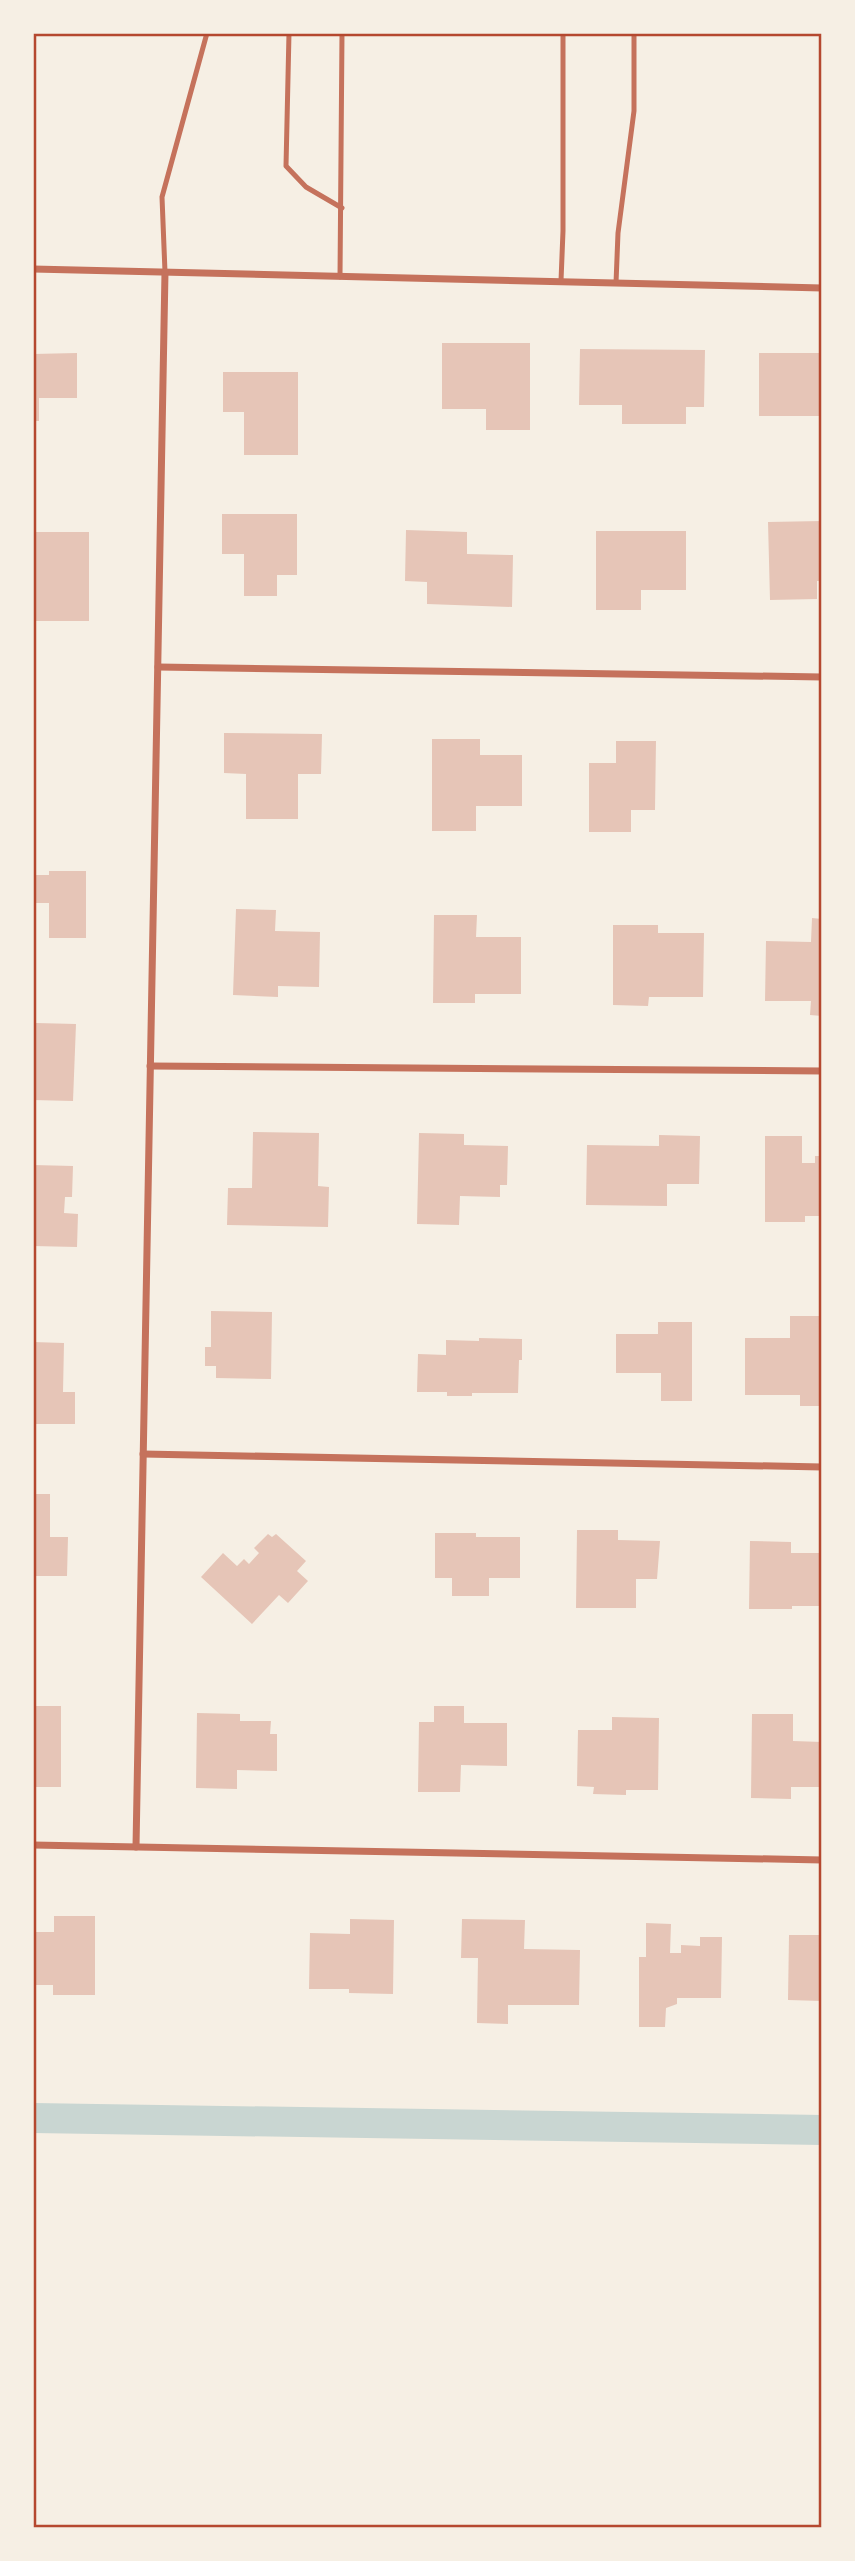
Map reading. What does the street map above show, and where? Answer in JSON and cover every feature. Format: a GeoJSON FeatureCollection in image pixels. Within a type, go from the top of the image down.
{"type":"FeatureCollection","features":[{"type":"Feature","properties":{"kind":"street"},"geometry":{"type":"LineString","coordinates":[[33,269],[822,288]]}},
{"type":"Feature","properties":{"kind":"street"},"geometry":{"type":"LineString","coordinates":[[136,1847],[165,272]]}},
{"type":"Feature","properties":{"kind":"street"},"geometry":{"type":"LineString","coordinates":[[158,667],[822,677]]}},
{"type":"Feature","properties":{"kind":"street"},"geometry":{"type":"LineString","coordinates":[[150,1066],[822,1071]]}},
{"type":"Feature","properties":{"kind":"street"},"geometry":{"type":"LineString","coordinates":[[143,1454],[822,1467]]}},
{"type":"Feature","properties":{"kind":"street"},"geometry":{"type":"LineString","coordinates":[[33,1845],[822,1860]]}},
{"type":"Feature","properties":{"kind":"lane"},"geometry":{"type":"LineString","coordinates":[[165,272],[162,197],[206,33]]}},
{"type":"Feature","properties":{"kind":"lane"},"geometry":{"type":"LineString","coordinates":[[289,33],[286,166],[306,187],[342,208]]}},
{"type":"Feature","properties":{"kind":"lane"},"geometry":{"type":"LineString","coordinates":[[340,276],[342,33]]}},
{"type":"Feature","properties":{"kind":"lane"},"geometry":{"type":"LineString","coordinates":[[561,281],[563,33]]}},
{"type":"Feature","properties":{"kind":"lane"},"geometry":{"type":"LineString","coordinates":[[616,283],[618,233],[634,111],[634,33]]}},
{"type":"Feature","properties":{"kind":"building"},"geometry":{"type":"Polygon","coordinates":[[[442,343],[530,343],[530,430],[486,430],[486,409],[442,409],[442,343]]]}},
{"type":"Feature","properties":{"kind":"building"},"geometry":{"type":"Polygon","coordinates":[[[580,349],[705,350],[704,407],[686,407],[686,424],[622,424],[622,405],[579,405],[580,349]]]}},
{"type":"Feature","properties":{"kind":"building"},"geometry":{"type":"Polygon","coordinates":[[[77,353],[77,398],[39,398],[39,421],[33,421],[33,354],[77,353]]]}},
{"type":"Feature","properties":{"kind":"building"},"geometry":{"type":"Polygon","coordinates":[[[759,353],[822,353],[822,416],[759,416],[759,353]]]}},
{"type":"Feature","properties":{"kind":"building"},"geometry":{"type":"Polygon","coordinates":[[[223,372],[298,372],[298,455],[244,455],[244,412],[223,412],[223,372]]]}},
{"type":"Feature","properties":{"kind":"building"},"geometry":{"type":"Polygon","coordinates":[[[222,514],[297,514],[297,575],[277,575],[277,596],[244,596],[244,554],[222,554],[222,514]]]}},
{"type":"Feature","properties":{"kind":"building"},"geometry":{"type":"Polygon","coordinates":[[[822,521],[822,581],[817,581],[817,599],[770,600],[768,522],[822,521]]]}},
{"type":"Feature","properties":{"kind":"building"},"geometry":{"type":"Polygon","coordinates":[[[406,530],[467,532],[467,554],[513,555],[512,607],[427,604],[427,582],[405,581],[406,530]]]}},
{"type":"Feature","properties":{"kind":"building"},"geometry":{"type":"Polygon","coordinates":[[[596,531],[686,531],[686,590],[641,590],[641,610],[596,610],[596,531]]]}},
{"type":"Feature","properties":{"kind":"building"},"geometry":{"type":"Polygon","coordinates":[[[33,532],[89,532],[89,621],[33,621],[33,532]]]}},
{"type":"Feature","properties":{"kind":"building"},"geometry":{"type":"Polygon","coordinates":[[[224,733],[322,734],[321,774],[298,774],[298,819],[246,819],[246,774],[224,773],[224,733]]]}},
{"type":"Feature","properties":{"kind":"building"},"geometry":{"type":"Polygon","coordinates":[[[432,739],[480,739],[480,755],[522,755],[522,806],[476,806],[476,831],[432,831],[432,739]]]}},
{"type":"Feature","properties":{"kind":"building"},"geometry":{"type":"Polygon","coordinates":[[[616,741],[656,741],[655,810],[631,810],[631,832],[589,832],[589,763],[616,763],[616,741]]]}},
{"type":"Feature","properties":{"kind":"building"},"geometry":{"type":"Polygon","coordinates":[[[49,871],[86,871],[86,938],[49,938],[49,903],[33,903],[33,875],[49,875],[49,871]]]}},
{"type":"Feature","properties":{"kind":"building"},"geometry":{"type":"Polygon","coordinates":[[[236,909],[276,910],[275,931],[320,932],[319,987],[278,986],[278,997],[233,995],[236,909]]]}},
{"type":"Feature","properties":{"kind":"building"},"geometry":{"type":"Polygon","coordinates":[[[434,915],[477,915],[476,937],[521,937],[521,994],[475,994],[475,1003],[433,1003],[434,915]]]}},
{"type":"Feature","properties":{"kind":"building"},"geometry":{"type":"Polygon","coordinates":[[[812,918],[822,919],[822,1016],[810,1015],[811,1001],[765,1001],[766,941],[811,942],[812,918]]]}},
{"type":"Feature","properties":{"kind":"building"},"geometry":{"type":"Polygon","coordinates":[[[613,925],[658,925],[658,933],[704,933],[703,997],[649,997],[648,1006],[613,1005],[613,925]]]}},
{"type":"Feature","properties":{"kind":"building"},"geometry":{"type":"Polygon","coordinates":[[[36,1023],[76,1024],[73,1101],[33,1100],[36,1023]]]}},
{"type":"Feature","properties":{"kind":"building"},"geometry":{"type":"Polygon","coordinates":[[[253,1132],[319,1133],[318,1186],[329,1187],[328,1227],[227,1225],[228,1188],[252,1188],[253,1132]]]}},
{"type":"Feature","properties":{"kind":"building"},"geometry":{"type":"Polygon","coordinates":[[[419,1133],[464,1134],[464,1145],[508,1146],[507,1185],[500,1185],[500,1197],[460,1196],[459,1225],[417,1224],[419,1133]]]}},
{"type":"Feature","properties":{"kind":"building"},"geometry":{"type":"Polygon","coordinates":[[[659,1135],[700,1136],[699,1184],[667,1184],[667,1206],[586,1205],[587,1145],[659,1146],[659,1135]]]}},
{"type":"Feature","properties":{"kind":"building"},"geometry":{"type":"Polygon","coordinates":[[[765,1136],[802,1136],[802,1163],[815,1163],[815,1156],[822,1156],[822,1216],[805,1216],[805,1222],[765,1222],[765,1136]]]}},
{"type":"Feature","properties":{"kind":"building"},"geometry":{"type":"Polygon","coordinates":[[[33,1165],[73,1166],[72,1197],[65,1197],[64,1213],[78,1214],[77,1247],[33,1246],[33,1165]]]}},
{"type":"Feature","properties":{"kind":"building"},"geometry":{"type":"Polygon","coordinates":[[[211,1311],[272,1312],[271,1379],[216,1378],[216,1366],[205,1366],[205,1347],[211,1347],[211,1311]]]}},
{"type":"Feature","properties":{"kind":"building"},"geometry":{"type":"Polygon","coordinates":[[[790,1316],[822,1316],[822,1406],[800,1406],[800,1395],[745,1395],[745,1338],[790,1338],[790,1316]]]}},
{"type":"Feature","properties":{"kind":"building"},"geometry":{"type":"Polygon","coordinates":[[[658,1322],[692,1322],[692,1401],[661,1401],[661,1373],[616,1373],[616,1334],[658,1334],[658,1322]]]}},
{"type":"Feature","properties":{"kind":"building"},"geometry":{"type":"Polygon","coordinates":[[[479,1338],[522,1339],[518,1393],[447,1396],[447,1392],[417,1392],[418,1354],[446,1355],[446,1340],[479,1341],[479,1338]]]}},
{"type":"Feature","properties":{"kind":"building"},"geometry":{"type":"Polygon","coordinates":[[[33,1342],[64,1343],[63,1392],[75,1392],[75,1424],[33,1424],[33,1342]]]}},
{"type":"Feature","properties":{"kind":"building"},"geometry":{"type":"Polygon","coordinates":[[[33,1494],[50,1494],[50,1537],[68,1537],[67,1576],[33,1576],[33,1494]]]}},
{"type":"Feature","properties":{"kind":"building"},"geometry":{"type":"Polygon","coordinates":[[[577,1530],[618,1530],[618,1540],[660,1541],[657,1579],[636,1579],[636,1608],[576,1608],[577,1530]]]}},
{"type":"Feature","properties":{"kind":"building"},"geometry":{"type":"Polygon","coordinates":[[[435,1533],[520,1537],[520,1578],[489,1578],[489,1596],[452,1596],[452,1578],[435,1578],[435,1533]]]}},
{"type":"Feature","properties":{"kind":"building"},"geometry":{"type":"Polygon","coordinates":[[[268,1534],[272,1537],[276,1534],[306,1561],[297,1571],[308,1581],[288,1603],[279,1595],[252,1624],[201,1577],[223,1553],[237,1566],[244,1559],[249,1564],[259,1553],[254,1548],[268,1534]]]}},
{"type":"Feature","properties":{"kind":"building"},"geometry":{"type":"Polygon","coordinates":[[[750,1541],[791,1542],[791,1553],[822,1553],[820,1606],[749,1609],[750,1541]]]}},
{"type":"Feature","properties":{"kind":"building"},"geometry":{"type":"Polygon","coordinates":[[[33,1706],[61,1706],[61,1787],[33,1787],[33,1706]]]}},
{"type":"Feature","properties":{"kind":"building"},"geometry":{"type":"Polygon","coordinates":[[[434,1706],[464,1706],[464,1723],[507,1723],[507,1766],[461,1765],[460,1792],[418,1792],[419,1722],[434,1722],[434,1706]]]}},
{"type":"Feature","properties":{"kind":"building"},"geometry":{"type":"Polygon","coordinates":[[[197,1713],[240,1714],[240,1721],[271,1721],[270,1734],[277,1734],[277,1771],[237,1770],[237,1789],[196,1788],[197,1713]]]}},
{"type":"Feature","properties":{"kind":"building"},"geometry":{"type":"Polygon","coordinates":[[[752,1714],[793,1714],[793,1741],[822,1742],[822,1787],[791,1787],[791,1799],[751,1798],[752,1714]]]}},
{"type":"Feature","properties":{"kind":"building"},"geometry":{"type":"Polygon","coordinates":[[[612,1717],[659,1718],[658,1790],[626,1790],[626,1795],[593,1794],[594,1787],[577,1786],[578,1730],[612,1730],[612,1717]]]}},
{"type":"Feature","properties":{"kind":"building"},"geometry":{"type":"Polygon","coordinates":[[[54,1916],[95,1916],[95,1995],[53,1995],[53,1985],[33,1985],[33,1932],[54,1932],[54,1916]]]}},
{"type":"Feature","properties":{"kind":"building"},"geometry":{"type":"Polygon","coordinates":[[[350,1919],[394,1920],[393,1994],[349,1993],[349,1989],[309,1989],[310,1933],[350,1934],[350,1919]]]}},
{"type":"Feature","properties":{"kind":"building"},"geometry":{"type":"Polygon","coordinates":[[[462,1919],[525,1920],[524,1949],[580,1950],[579,2005],[508,2005],[508,2024],[477,2023],[478,1958],[461,1958],[462,1919]]]}},
{"type":"Feature","properties":{"kind":"building"},"geometry":{"type":"Polygon","coordinates":[[[646,1923],[671,1924],[670,1953],[681,1953],[681,1945],[700,1946],[700,1937],[722,1937],[721,1998],[677,1998],[677,2004],[666,2008],[665,2027],[639,2027],[639,1957],[646,1957],[646,1923]]]}},
{"type":"Feature","properties":{"kind":"building"},"geometry":{"type":"Polygon","coordinates":[[[789,1935],[822,1935],[822,2001],[788,2000],[789,1935]]]}},
{"type":"Feature","properties":{"kind":"waterway"},"geometry":{"type":"LineString","coordinates":[[33,2118],[822,2130]]}}]}
